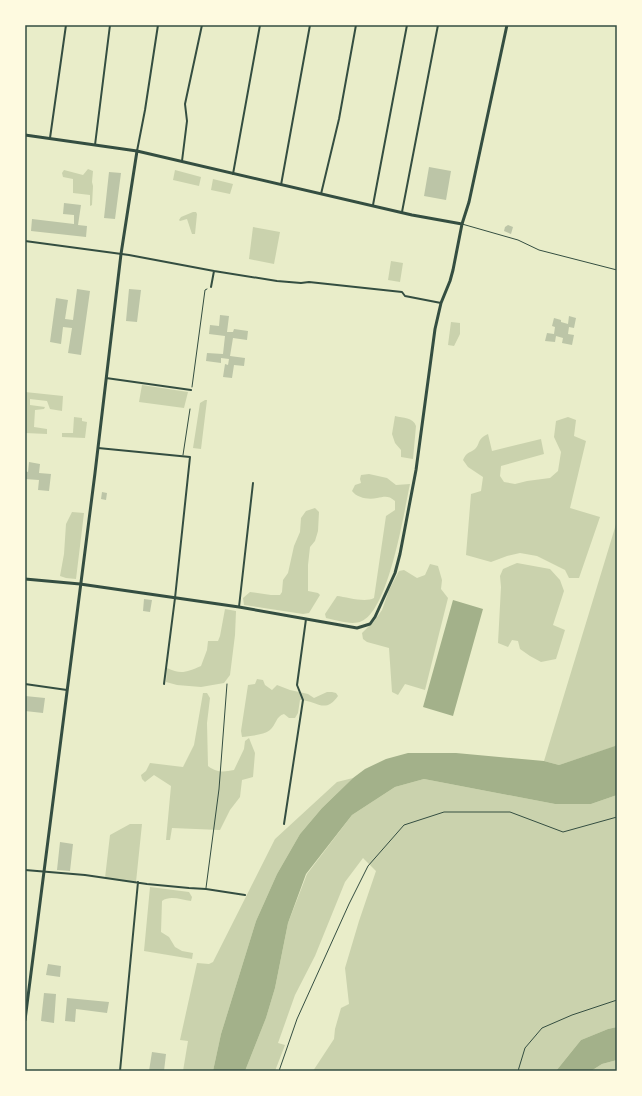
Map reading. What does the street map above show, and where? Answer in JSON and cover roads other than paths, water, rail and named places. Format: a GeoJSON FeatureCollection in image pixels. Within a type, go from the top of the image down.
{"type":"FeatureCollection","features":[{"type":"Feature","properties":{"kind":"main road"},"geometry":{"type":"LineString","coordinates":[[25,579],[80,584],[239,607],[357,628],[370,624],[375,617],[395,573],[400,554],[416,470],[435,329],[441,303],[453,270],[507,25]]}},
{"type":"Feature","properties":{"kind":"main road"},"geometry":{"type":"LineString","coordinates":[[25,135],[137,151],[321,194],[462,224]]}},
{"type":"Feature","properties":{"kind":"main road"},"geometry":{"type":"LineString","coordinates":[[25,1020],[98,448],[121,254],[137,151]]}},
{"type":"Feature","properties":{"kind":"street"},"geometry":{"type":"LineString","coordinates":[[50,138],[66,25]]}},
{"type":"Feature","properties":{"kind":"street"},"geometry":{"type":"LineString","coordinates":[[95,145],[110,25]]}},
{"type":"Feature","properties":{"kind":"street"},"geometry":{"type":"LineString","coordinates":[[137,151],[158,25]]}},
{"type":"Feature","properties":{"kind":"street"},"geometry":{"type":"LineString","coordinates":[[182,161],[187,121],[185,104],[202,25]]}},
{"type":"Feature","properties":{"kind":"street"},"geometry":{"type":"LineString","coordinates":[[234,174],[260,25]]}},
{"type":"Feature","properties":{"kind":"street"},"geometry":{"type":"LineString","coordinates":[[281,185],[310,25]]}},
{"type":"Feature","properties":{"kind":"street"},"geometry":{"type":"LineString","coordinates":[[321,194],[339,119],[356,25]]}},
{"type":"Feature","properties":{"kind":"street"},"geometry":{"type":"LineString","coordinates":[[373,205],[407,25]]}},
{"type":"Feature","properties":{"kind":"street"},"geometry":{"type":"LineString","coordinates":[[402,212],[438,25]]}},
{"type":"Feature","properties":{"kind":"street"},"geometry":{"type":"LineString","coordinates":[[25,241],[121,254],[277,281],[300,283],[310,282],[402,292],[406,296],[441,303]]}},
{"type":"Feature","properties":{"kind":"street"},"geometry":{"type":"LineString","coordinates":[[211,287],[214,271]]}},
{"type":"Feature","properties":{"kind":"street"},"geometry":{"type":"LineString","coordinates":[[106,378],[191,390]]}},
{"type":"Feature","properties":{"kind":"street"},"geometry":{"type":"LineString","coordinates":[[98,448],[190,457],[164,684]]}},
{"type":"Feature","properties":{"kind":"street"},"geometry":{"type":"LineString","coordinates":[[239,607],[253,483]]}},
{"type":"Feature","properties":{"kind":"street"},"geometry":{"type":"LineString","coordinates":[[284,824],[303,700],[297,685],[306,620]]}},
{"type":"Feature","properties":{"kind":"street"},"geometry":{"type":"LineString","coordinates":[[25,684],[67,690]]}},
{"type":"Feature","properties":{"kind":"street"},"geometry":{"type":"LineString","coordinates":[[25,870],[85,874],[138,882],[206,889],[245,896]]}},
{"type":"Feature","properties":{"kind":"street"},"geometry":{"type":"LineString","coordinates":[[120,1071],[138,882]]}},
{"type":"Feature","properties":{"kind":"lane"},"geometry":{"type":"LineString","coordinates":[[462,224],[518,240],[539,250],[617,270]]}},
{"type":"Feature","properties":{"kind":"lane"},"geometry":{"type":"LineString","coordinates":[[183,456],[190,409]]}},
{"type":"Feature","properties":{"kind":"lane"},"geometry":{"type":"LineString","coordinates":[[206,889],[219,789],[227,684]]}}]}
